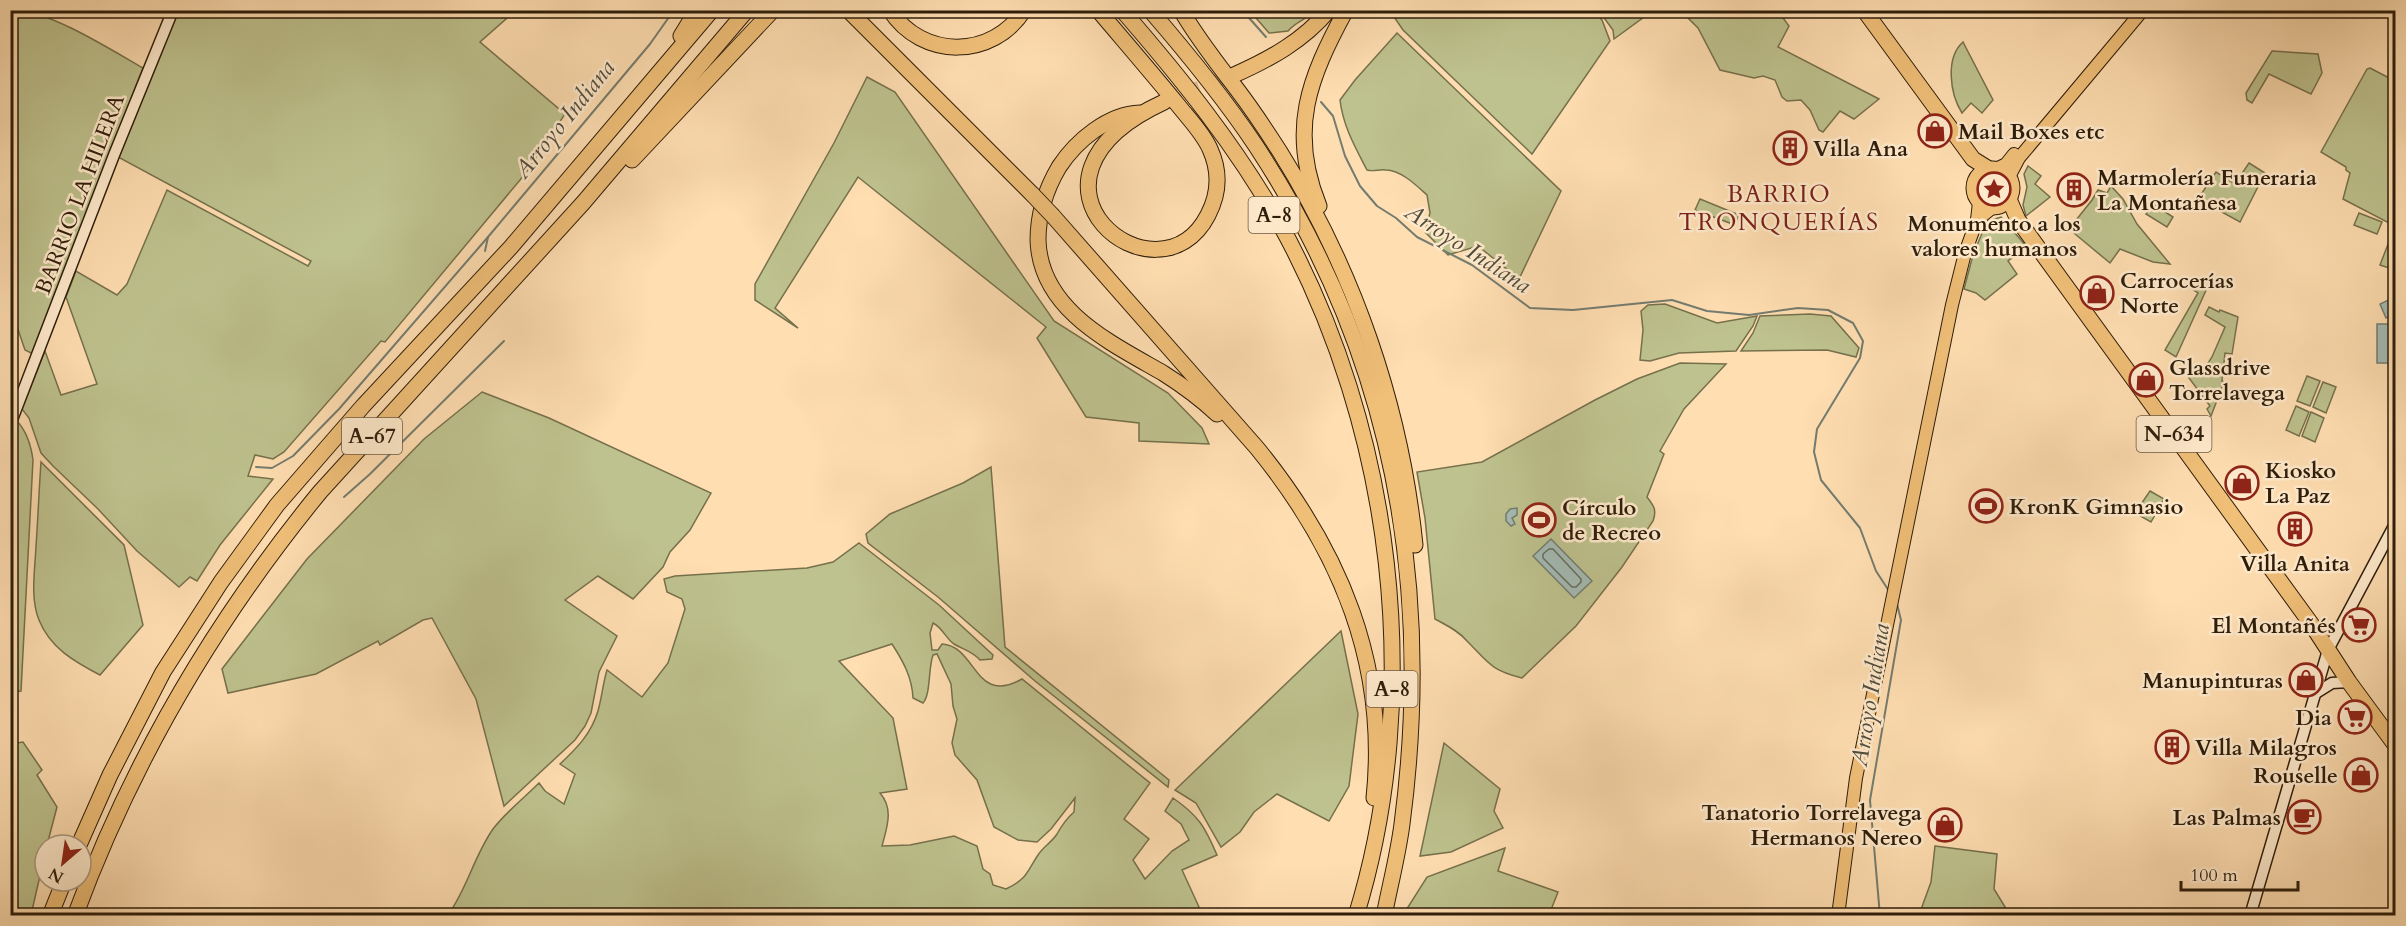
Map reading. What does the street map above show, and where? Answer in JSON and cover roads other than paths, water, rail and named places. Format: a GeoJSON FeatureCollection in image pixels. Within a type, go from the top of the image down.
{"type":"FeatureCollection","features":[{"type":"Feature","properties":{"kind":"highway"},"geometry":{"type":"LineString","coordinates":[[511,247],[659,66],[697,10]]}},
{"type":"Feature","properties":{"kind":"highway","name":"A-67"},"geometry":{"type":"LineString","coordinates":[[84,833],[110,775],[163,672],[253,537],[307,468],[511,247],[712,10]]}},
{"type":"Feature","properties":{"kind":"highway","name":"A-67"},"geometry":{"type":"LineString","coordinates":[[75,915],[120,805],[152,742],[226,618],[283,537],[320,492],[583,203],[747,10]]}},
{"type":"Feature","properties":{"kind":"highway"},"geometry":{"type":"LineString","coordinates":[[430,373],[684,107],[773,10]]}},
{"type":"Feature","properties":{"kind":"highway"},"geometry":{"type":"LineString","coordinates":[[848,10],[1053,216],[1253,447],[1308,516],[1342,583],[1360,639],[1370,686],[1375,780],[1364,865],[1351,915]]}},
{"type":"Feature","properties":{"kind":"highway"},"geometry":{"type":"LineString","coordinates":[[890,10],[900,24],[917,38],[937,46],[958,48],[975,46],[999,36],[1015,24],[1024,10]]}},
{"type":"Feature","properties":{"kind":"highway"},"geometry":{"type":"LineString","coordinates":[[1098,10],[1205,139],[1213,157],[1217,178],[1211,209],[1198,230],[1175,246],[1147,248],[1122,241],[1111,234],[1097,219],[1089,199],[1089,175],[1098,153],[1112,135],[1140,113],[1164,102]]}},
{"type":"Feature","properties":{"kind":"highway","name":"A-8"},"geometry":{"type":"LineString","coordinates":[[1122,10],[1173,70],[1224,136],[1281,226],[1329,332],[1366,451],[1381,523],[1389,589],[1391,714],[1382,803],[1371,860],[1356,915]]}},
{"type":"Feature","properties":{"kind":"highway","name":"A-8"},"geometry":{"type":"LineString","coordinates":[[1150,10],[1240,123],[1296,211],[1343,311],[1393,450],[1417,564],[1420,663],[1416,758],[1410,799],[1402,825],[1383,915]]}},
{"type":"Feature","properties":{"kind":"highway"},"geometry":{"type":"LineString","coordinates":[[1181,10],[1251,109],[1295,177],[1313,210],[1367,328]]}},
{"type":"Feature","properties":{"kind":"highway"},"geometry":{"type":"LineString","coordinates":[[1234,75],[1293,44],[1329,10]]}},
{"type":"Feature","properties":{"kind":"highway"},"geometry":{"type":"LineString","coordinates":[[1346,10],[1312,81],[1305,107],[1303,139],[1313,188],[1359,300],[1381,373],[1393,450]]}},
{"type":"Feature","properties":{"kind":"highway"},"geometry":{"type":"LineString","coordinates":[[1864,10],[1972,159],[1993,173],[2012,188],[1995,204],[1974,190],[1993,173]]}},
{"type":"Feature","properties":{"kind":"highway"},"geometry":{"type":"LineString","coordinates":[[1140,113],[1130,113],[1092,132],[1067,154],[1045,193],[1038,232],[1038,246],[1044,268],[1060,298],[1085,325],[1105,340],[1193,394],[1253,447]]}},
{"type":"Feature","properties":{"kind":"highway","name":"N-634"},"geometry":{"type":"LineString","coordinates":[[1995,204],[2018,220],[2396,746]]}},
{"type":"Feature","properties":{"kind":"highway"},"geometry":{"type":"LineString","coordinates":[[51,915],[59,893]]}},
{"type":"Feature","properties":{"kind":"main road","name":"BARRIO LA HILERA"},"geometry":{"type":"LineString","coordinates":[[10,425],[114,155],[173,10]]}},
{"type":"Feature","properties":{"kind":"main road"},"geometry":{"type":"LineString","coordinates":[[1993,173],[2008,161],[2134,10]]}},
{"type":"Feature","properties":{"kind":"main road"},"geometry":{"type":"LineString","coordinates":[[1993,173],[2019,158],[2143,10]]}},
{"type":"Feature","properties":{"kind":"main road"},"geometry":{"type":"LineString","coordinates":[[1838,915],[1856,778],[1952,305],[1965,253],[1977,220],[1995,204]]}},
{"type":"Feature","properties":{"kind":"main road"},"geometry":{"type":"LineString","coordinates":[[2250,915],[2328,650],[2396,522]]}},
{"type":"Feature","properties":{"kind":"main road"},"geometry":{"type":"LineString","coordinates":[[2317,633],[2343,622]]}},
{"type":"Feature","properties":{"kind":"main road"},"geometry":{"type":"LineString","coordinates":[[2316,693],[2332,683],[2349,682]]}},
{"type":"Feature","properties":{"kind":"water"},"geometry":{"type":"Polygon","coordinates":[[[2395,297],[2395,313],[2386,318],[2380,304],[2395,297]]]}},
{"type":"Feature","properties":{"kind":"water"},"geometry":{"type":"Polygon","coordinates":[[[2377,324],[2390,324],[2390,363],[2377,363],[2377,324]]]}},
{"type":"Feature","properties":{"kind":"water"},"geometry":{"type":"Polygon","coordinates":[[[1517,508],[1517,515],[1512,518],[1515,524],[1511,526],[1506,521],[1506,514],[1510,509],[1517,508]]]}},
{"type":"Feature","properties":{"kind":"water"},"geometry":{"type":"Polygon","coordinates":[[[1551,539],[1592,581],[1574,598],[1533,556],[1551,539]]]}},
{"type":"Feature","properties":{"kind":"waterway","name":"Arroyo Indiana"},"geometry":{"type":"LineString","coordinates":[[485,251],[488,237],[650,44],[674,10]]}},
{"type":"Feature","properties":{"kind":"waterway","name":"Arroyo Indiana"},"geometry":{"type":"LineString","coordinates":[[1242,10],[1266,37]]}},
{"type":"Feature","properties":{"kind":"waterway","name":"Arroyo Indiana"},"geometry":{"type":"LineString","coordinates":[[1321,102],[1333,116],[1345,156],[1360,186],[1377,206],[1396,218],[1417,237],[1472,265],[1530,308],[1573,310],[1672,300],[1707,311],[1749,315],[1798,308],[1828,310],[1853,323],[1863,341],[1860,358],[1817,429],[1814,452],[1821,480],[1860,528],[1876,571],[1889,591]]}},
{"type":"Feature","properties":{"kind":"waterway"},"geometry":{"type":"LineString","coordinates":[[256,467],[272,468],[293,456],[339,409],[488,237]]}},
{"type":"Feature","properties":{"kind":"waterway","name":"Arroyo Indiana"},"geometry":{"type":"LineString","coordinates":[[344,497],[504,341]]}},
{"type":"Feature","properties":{"kind":"waterway","name":"Arroyo Indiana"},"geometry":{"type":"LineString","coordinates":[[1880,916],[1870,800],[1901,620],[1897,604]]}},
{"type":"Feature","properties":{"kind":"tunnel"},"geometry":{"type":"LineString","coordinates":[[1164,102],[1234,75]]}},
{"type":"Feature","properties":{"kind":"place","name":"Mail Boxes etc"},"geometry":{"type":"Point","coordinates":[1935,131]}},
{"type":"Feature","properties":{"kind":"place","name":"Villa Ana"},"geometry":{"type":"Point","coordinates":[1790,148]}},
{"type":"Feature","properties":{"kind":"place","name":"Monumento a los valores humanos"},"geometry":{"type":"Point","coordinates":[1994,189]}},
{"type":"Feature","properties":{"kind":"place","name":"Marmolería Funeraria La Montañesa"},"geometry":{"type":"Point","coordinates":[2074,190]}},
{"type":"Feature","properties":{"kind":"place","name":"Carrocerías Norte"},"geometry":{"type":"Point","coordinates":[2097,293]}},
{"type":"Feature","properties":{"kind":"place","name":"Glassdrive Torrelavega"},"geometry":{"type":"Point","coordinates":[2146,380]}},
{"type":"Feature","properties":{"kind":"place","name":"Kiosko La Paz"},"geometry":{"type":"Point","coordinates":[2242,483]}},
{"type":"Feature","properties":{"kind":"place","name":"KronK Gimnasio"},"geometry":{"type":"Point","coordinates":[1986,506]}},
{"type":"Feature","properties":{"kind":"place","name":"Círculo de Recreo"},"geometry":{"type":"Point","coordinates":[1539,520]}},
{"type":"Feature","properties":{"kind":"place","name":"Villa Anita"},"geometry":{"type":"Point","coordinates":[2295,529]}},
{"type":"Feature","properties":{"kind":"place","name":"El Montañés"},"geometry":{"type":"Point","coordinates":[2359,625]}},
{"type":"Feature","properties":{"kind":"place","name":"Manupinturas"},"geometry":{"type":"Point","coordinates":[2306,680]}},
{"type":"Feature","properties":{"kind":"place","name":"Dia"},"geometry":{"type":"Point","coordinates":[2355,717]}},
{"type":"Feature","properties":{"kind":"place","name":"Villa Milagros"},"geometry":{"type":"Point","coordinates":[2172,747]}},
{"type":"Feature","properties":{"kind":"place","name":"Rouselle"},"geometry":{"type":"Point","coordinates":[2361,775]}},
{"type":"Feature","properties":{"kind":"place","name":"Las Palmas"},"geometry":{"type":"Point","coordinates":[2304,817]}},
{"type":"Feature","properties":{"kind":"place","name":"Tanatorio Torrelavega Hermanos Nereo"},"geometry":{"type":"Point","coordinates":[1945,825]}},
{"type":"Feature","properties":{"kind":"district","name":"BARRIO TRONQUERÍAS"},"geometry":{"type":"Point","coordinates":[1779,208]}}]}
